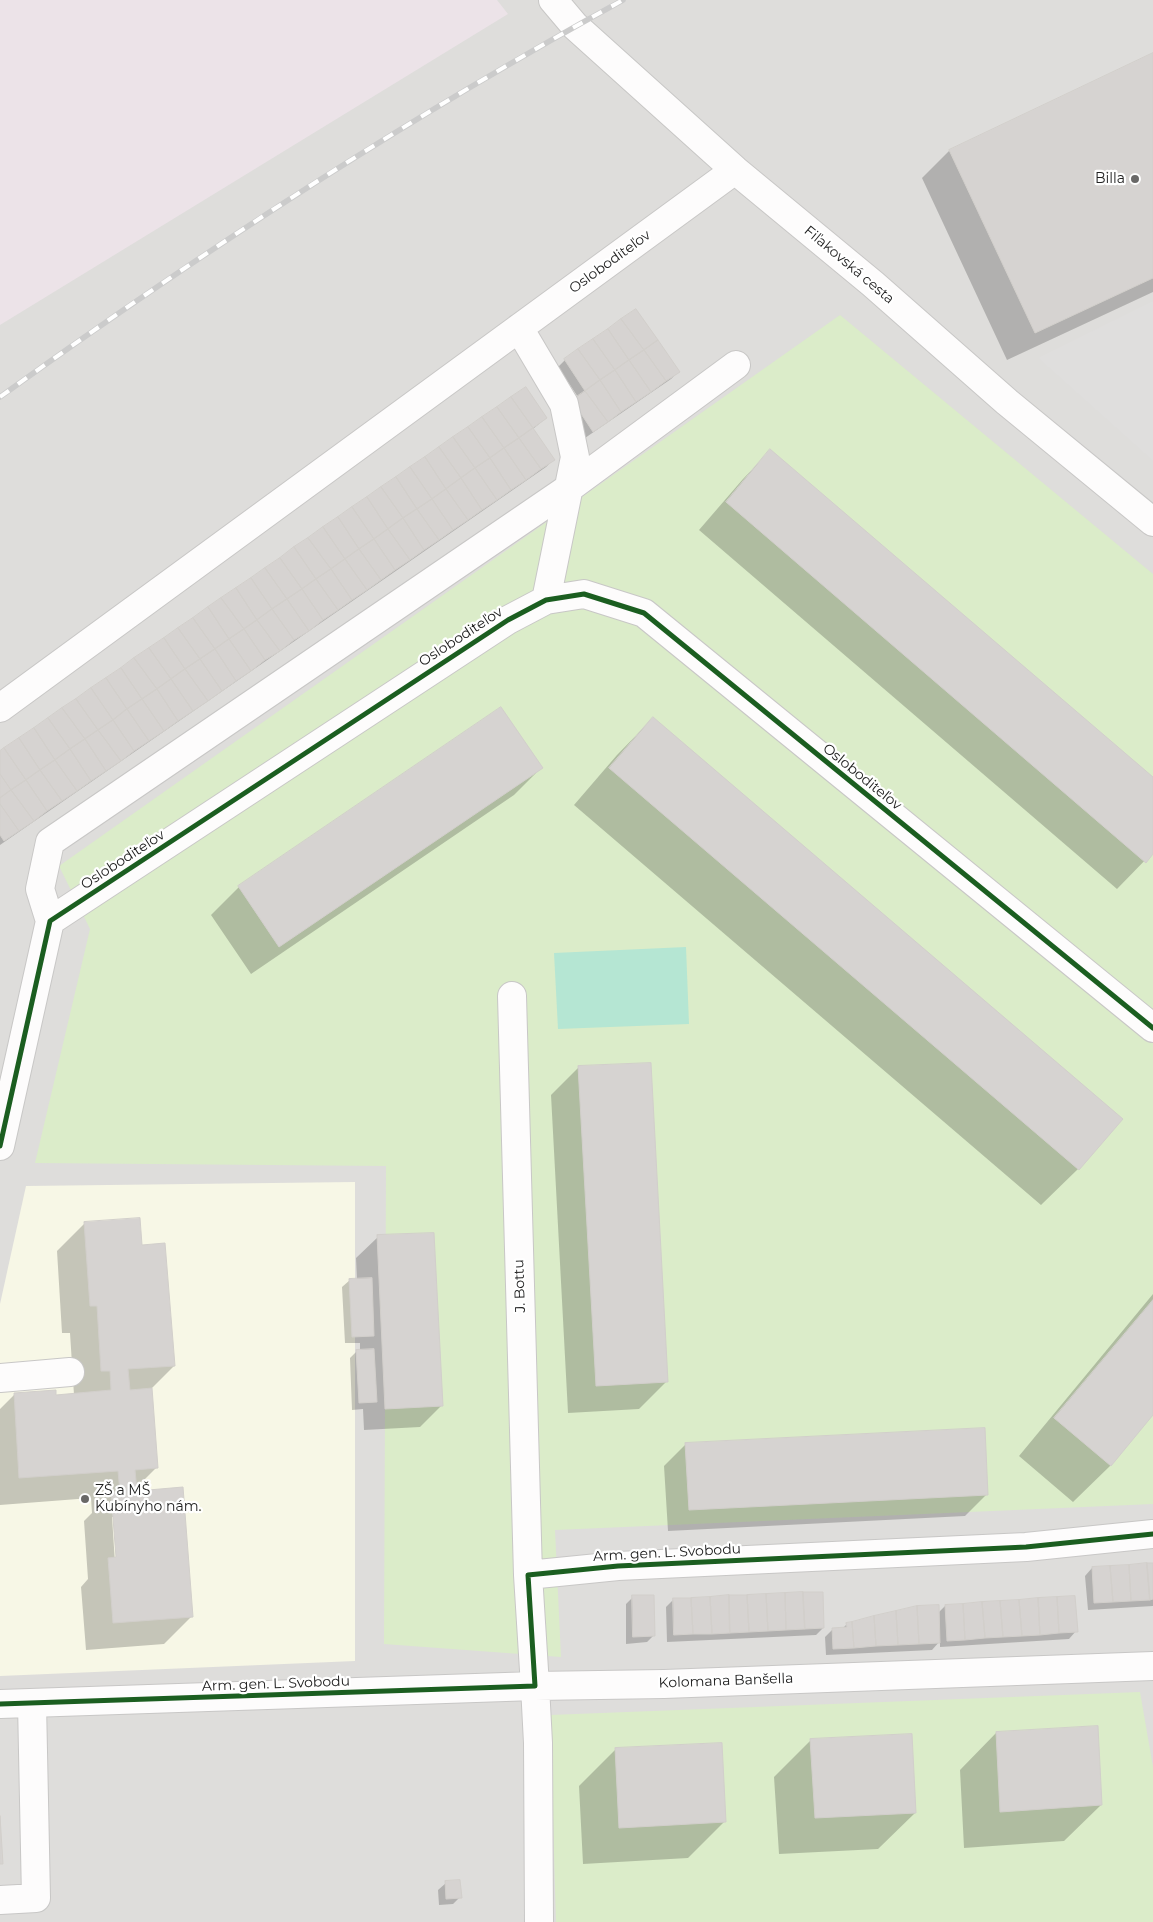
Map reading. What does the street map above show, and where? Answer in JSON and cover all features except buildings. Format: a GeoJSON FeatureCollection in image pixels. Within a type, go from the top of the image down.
{"type":"FeatureCollection","features":[{"type":"Feature","properties":{"kind":"street","name":"Fiľakovská cesta"},"geometry":{"type":"LineString","coordinates":[[553,0],[575,26],[735,170],[873,284],[1008,402],[1153,522]]}},
{"type":"Feature","properties":{"kind":"street","name":"Osloboditeľov"},"geometry":{"type":"LineString","coordinates":[[0,708],[735,170]]}},
{"type":"Feature","properties":{"kind":"street"},"geometry":{"type":"LineString","coordinates":[[519,328],[564,404],[575,457],[546,600]]}},
{"type":"Feature","properties":{"kind":"street"},"geometry":{"type":"LineString","coordinates":[[0,1146],[50,921],[40,889],[50,842],[569,488],[736,365]]}},
{"type":"Feature","properties":{"kind":"street","name":"Osloboditeľov"},"geometry":{"type":"LineString","coordinates":[[50,921],[508,620],[546,600],[584,594],[644,614],[1153,1028]]}},
{"type":"Feature","properties":{"kind":"street","name":"J. Bottu"},"geometry":{"type":"LineString","coordinates":[[512,996],[528,1575]]}},
{"type":"Feature","properties":{"kind":"street"},"geometry":{"type":"LineString","coordinates":[[0,1378],[70,1372]]}},
{"type":"Feature","properties":{"kind":"street","name":"Arm. gen. L. Svobodu"},"geometry":{"type":"LineString","coordinates":[[528,1575],[618,1566],[1026,1547],[1153,1534]]}},
{"type":"Feature","properties":{"kind":"street"},"geometry":{"type":"LineString","coordinates":[[528,1575],[538,1743],[539,1922]]}},
{"type":"Feature","properties":{"kind":"street","name":"Kolomana Banšella"},"geometry":{"type":"LineString","coordinates":[[535,1686],[664,1684],[1153,1666]]}},
{"type":"Feature","properties":{"kind":"street","name":"Arm. gen. L. Svobodu"},"geometry":{"type":"LineString","coordinates":[[0,1704],[535,1686]]}},
{"type":"Feature","properties":{"kind":"street"},"geometry":{"type":"LineString","coordinates":[[0,1900],[36,1898],[32,1704]]}},
{"type":"Feature","properties":{"kind":"shaded area"},"geometry":{"type":"Polygon","coordinates":[[[0,0],[1153,0],[1153,1922],[0,1922],[0,0]]]}},
{"type":"Feature","properties":{"kind":"shaded area"},"geometry":{"type":"Polygon","coordinates":[[[0,0],[497,0],[508,14],[0,325],[0,0]]]}},
{"type":"Feature","properties":{"kind":"shaded area"},"geometry":{"type":"Polygon","coordinates":[[[1153,301],[1153,461],[1038,358],[1153,301]]]}},
{"type":"Feature","properties":{"kind":"shaded area"},"geometry":{"type":"Polygon","coordinates":[[[355,1182],[355,1661],[0,1676],[0,1304],[26,1186],[355,1182]]]}},
{"type":"Feature","properties":{"kind":"green space"},"geometry":{"type":"Polygon","coordinates":[[[840,315],[1153,574],[1153,1504],[555,1530],[561,1657],[384,1644],[386,1166],[35,1163],[90,929],[59,866],[840,315]]]}},
{"type":"Feature","properties":{"kind":"green space"},"geometry":{"type":"Polygon","coordinates":[[[686,947],[689,1024],[558,1029],[554,953],[686,947]]]}},
{"type":"Feature","properties":{"kind":"green space"},"geometry":{"type":"Polygon","coordinates":[[[1140,1692],[1153,1767],[1153,1922],[556,1922],[550,1715],[1140,1692]]]}},
{"type":"Feature","properties":{"kind":"railway"},"geometry":{"type":"LineString","coordinates":[[0,397],[228,239],[306,189],[462,92],[623,0]]}},
{"type":"Feature","properties":{"kind":"cycle path"},"geometry":{"type":"LineString","coordinates":[[0,1146],[50,921],[508,620],[546,600],[584,594],[644,613],[1153,1028]]}},
{"type":"Feature","properties":{"kind":"cycle path"},"geometry":{"type":"LineString","coordinates":[[0,1704],[535,1686],[528,1575],[618,1566],[1026,1547],[1153,1534]]}},
{"type":"Feature","properties":{"kind":"place","name":"Billa"},"geometry":{"type":"Point","coordinates":[1135,179]}},
{"type":"Feature","properties":{"kind":"place","name":"ZŠ a MŠ Kubínyho nám."},"geometry":{"type":"Point","coordinates":[85,1499]}}]}
